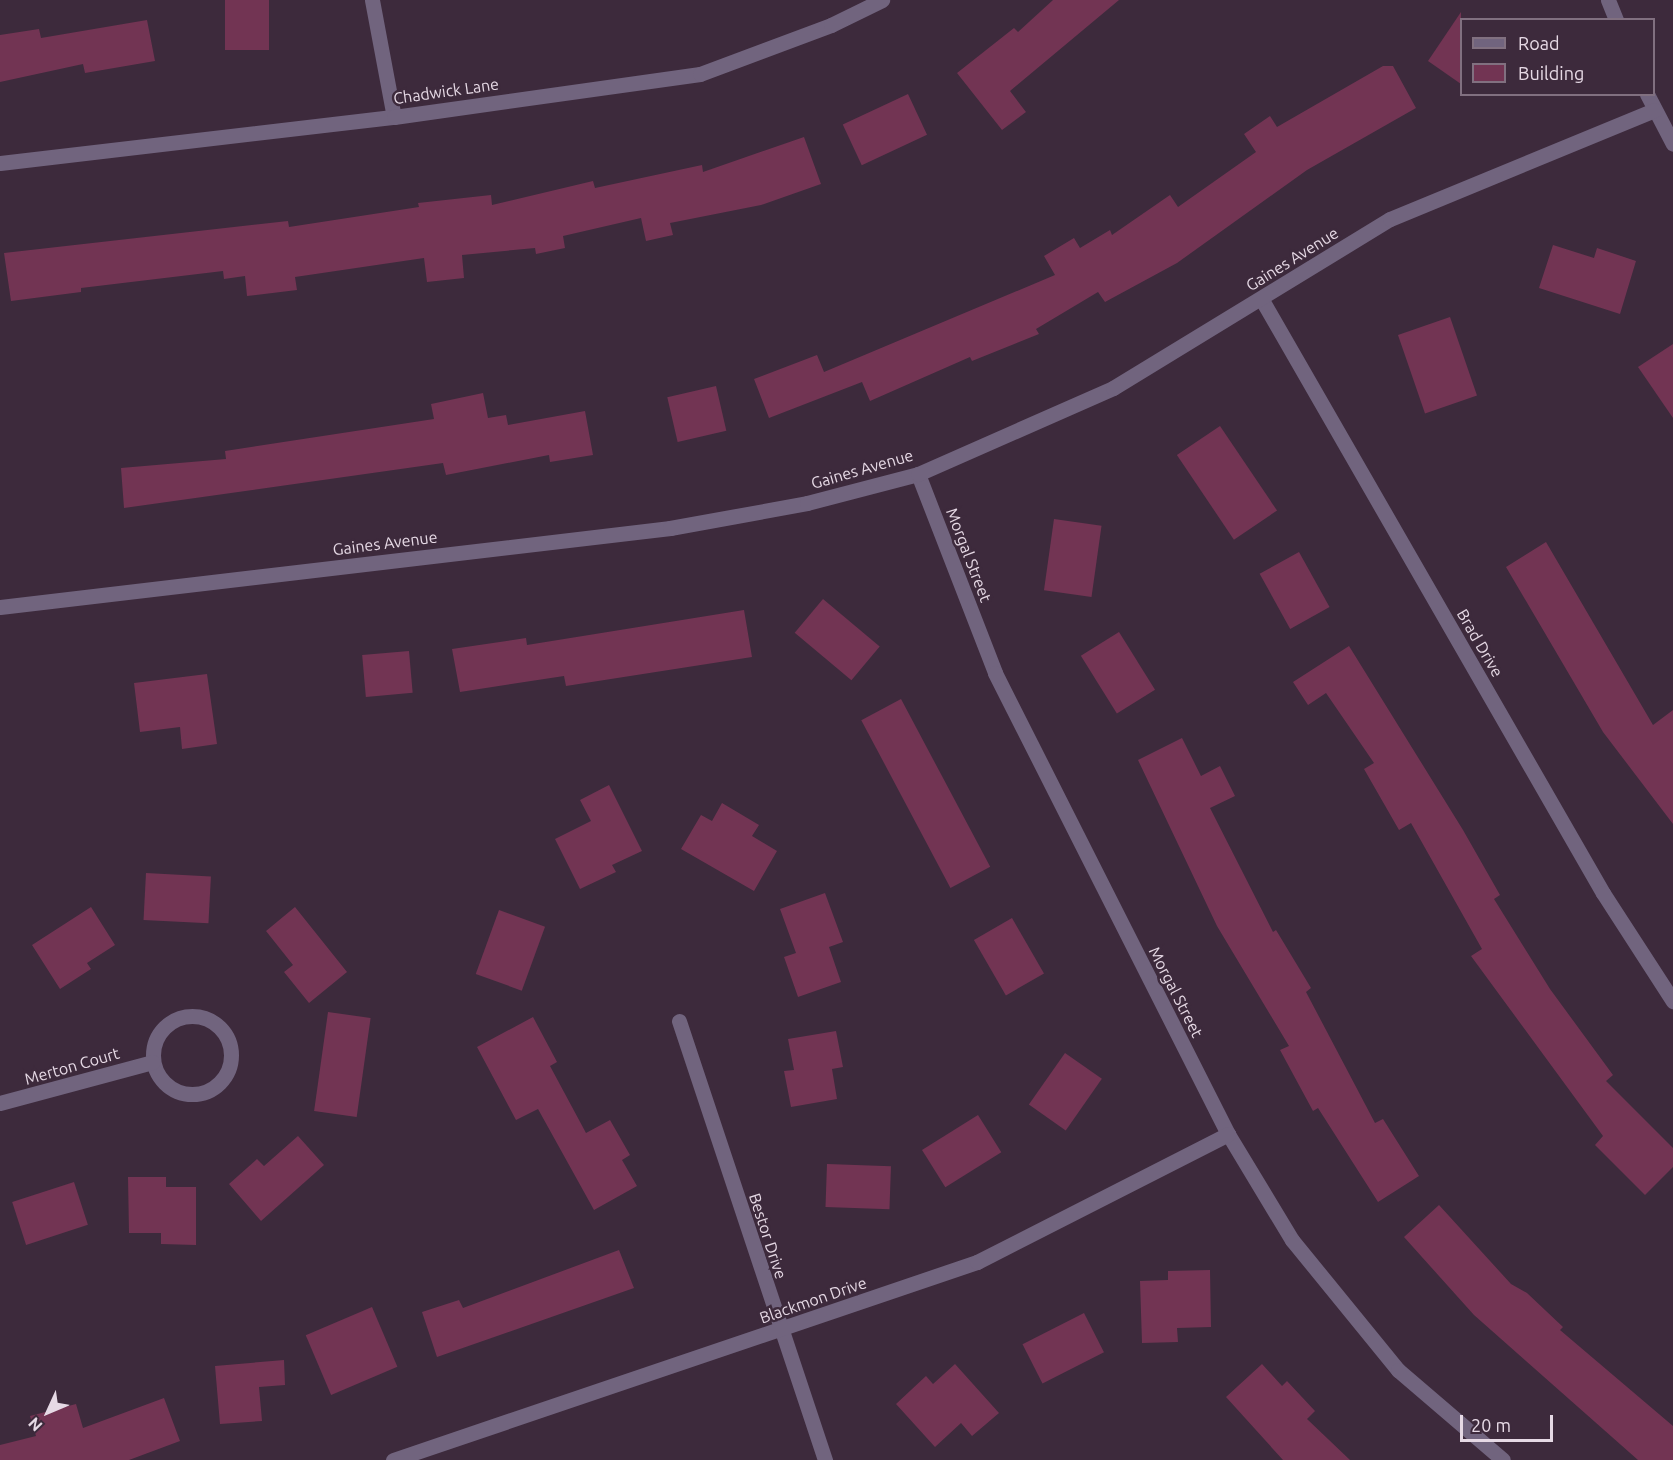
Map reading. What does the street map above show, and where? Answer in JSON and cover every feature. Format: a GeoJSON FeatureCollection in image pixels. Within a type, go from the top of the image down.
{"type":"FeatureCollection","features":[{"type":"Feature","properties":{"kind":"street"},"geometry":{"type":"LineString","coordinates":[[372,0],[394,117]]}},
{"type":"Feature","properties":{"kind":"street","name":"Chadwick Lane"},"geometry":{"type":"LineString","coordinates":[[0,163],[394,117],[700,74],[831,25],[882,0]]}},
{"type":"Feature","properties":{"kind":"street"},"geometry":{"type":"LineString","coordinates":[[1608,0],[1615,18]]}},
{"type":"Feature","properties":{"kind":"street"},"geometry":{"type":"LineString","coordinates":[[1648,96],[1673,144]]}},
{"type":"Feature","properties":{"kind":"street","name":"Gaines Avenue"},"geometry":{"type":"LineString","coordinates":[[0,607],[670,528],[807,504],[918,474],[1113,388],[1262,300],[1390,219],[1654,110]]}},
{"type":"Feature","properties":{"kind":"street","name":"Brad Drive"},"geometry":{"type":"LineString","coordinates":[[1262,300],[1603,893],[1673,1001]]}},
{"type":"Feature","properties":{"kind":"street","name":"Morgal Street"},"geometry":{"type":"LineString","coordinates":[[918,474],[995,673],[1228,1134],[1292,1240],[1398,1370],[1503,1460]]}},
{"type":"Feature","properties":{"kind":"street"},"geometry":{"type":"LineString","coordinates":[[197,1016],[219,1026],[231,1049],[225,1075],[205,1092],[191,1094],[172,1088],[158,1074],[153,1062],[156,1037],[173,1020],[184,1017],[197,1016]]}},
{"type":"Feature","properties":{"kind":"street","name":"Bestor Drive"},"geometry":{"type":"LineString","coordinates":[[679,1021],[780,1331],[825,1460]]}},
{"type":"Feature","properties":{"kind":"street","name":"Merton Court"},"geometry":{"type":"LineString","coordinates":[[0,1103],[153,1062]]}},
{"type":"Feature","properties":{"kind":"street","name":"Blackmon Drive"},"geometry":{"type":"LineString","coordinates":[[393,1460],[780,1331],[977,1262],[1228,1134]]}},
{"type":"Feature","properties":{"kind":"building"},"geometry":{"type":"Polygon","coordinates":[[[225,0],[269,0],[269,50],[225,50],[225,0]]]}},
{"type":"Feature","properties":{"kind":"building"},"geometry":{"type":"Polygon","coordinates":[[[1053,0],[1119,0],[1010,91],[1026,112],[1002,130],[957,73],[1014,28],[1018,32],[1053,0]]]}},
{"type":"Feature","properties":{"kind":"building"},"geometry":{"type":"Polygon","coordinates":[[[1461,12],[1460,83],[1428,61],[1461,12]]]}},
{"type":"Feature","properties":{"kind":"building"},"geometry":{"type":"Polygon","coordinates":[[[147,20],[155,61],[85,73],[83,64],[0,82],[0,35],[39,29],[41,38],[147,20]]]}},
{"type":"Feature","properties":{"kind":"building"},"geometry":{"type":"Polygon","coordinates":[[[1383,66],[1393,66],[1416,108],[1307,170],[1177,263],[1105,302],[1098,292],[1036,329],[1039,334],[972,361],[970,357],[870,401],[862,382],[769,418],[754,379],[817,355],[824,372],[1055,275],[1044,256],[1074,238],[1080,248],[1110,230],[1112,235],[1170,195],[1178,207],[1256,152],[1244,134],[1270,116],[1277,127],[1383,66]]]}},
{"type":"Feature","properties":{"kind":"building"},"geometry":{"type":"Polygon","coordinates":[[[908,94],[927,135],[862,165],[843,124],[908,94]]]}},
{"type":"Feature","properties":{"kind":"building"},"geometry":{"type":"Polygon","coordinates":[[[804,137],[821,184],[761,205],[670,223],[673,235],[646,241],[641,218],[563,236],[565,248],[536,254],[535,248],[462,255],[464,278],[427,282],[424,258],[295,277],[297,290],[247,296],[245,276],[224,279],[223,271],[81,288],[81,292],[11,301],[4,253],[288,221],[289,227],[419,207],[418,203],[491,195],[492,205],[593,181],[595,188],[702,165],[703,172],[804,137]]]}},
{"type":"Feature","properties":{"kind":"building"},"geometry":{"type":"Polygon","coordinates":[[[1553,245],[1594,258],[1597,248],[1636,261],[1620,314],[1539,288],[1553,245]]]}},
{"type":"Feature","properties":{"kind":"building"},"geometry":{"type":"Polygon","coordinates":[[[1450,317],[1477,395],[1425,413],[1398,335],[1450,317]]]}},
{"type":"Feature","properties":{"kind":"building"},"geometry":{"type":"Polygon","coordinates":[[[1673,344],[1673,418],[1638,367],[1673,344]]]}},
{"type":"Feature","properties":{"kind":"building"},"geometry":{"type":"Polygon","coordinates":[[[716,386],[726,431],[678,442],[667,397],[716,386]]]}},
{"type":"Feature","properties":{"kind":"building"},"geometry":{"type":"Polygon","coordinates":[[[483,393],[488,418],[506,415],[508,425],[585,411],[593,455],[550,462],[549,455],[446,475],[443,463],[124,508],[121,468],[226,459],[225,451],[434,419],[431,404],[483,393]]]}},
{"type":"Feature","properties":{"kind":"building"},"geometry":{"type":"Polygon","coordinates":[[[1220,426],[1277,511],[1234,540],[1177,455],[1220,426]]]}},
{"type":"Feature","properties":{"kind":"building"},"geometry":{"type":"Polygon","coordinates":[[[1054,519],[1102,526],[1092,597],[1044,590],[1054,519]]]}},
{"type":"Feature","properties":{"kind":"building"},"geometry":{"type":"Polygon","coordinates":[[[1546,542],[1653,725],[1673,710],[1673,824],[1603,732],[1506,567],[1546,542]]]}},
{"type":"Feature","properties":{"kind":"building"},"geometry":{"type":"Polygon","coordinates":[[[1299,552],[1330,607],[1290,629],[1260,574],[1299,552]]]}},
{"type":"Feature","properties":{"kind":"building"},"geometry":{"type":"Polygon","coordinates":[[[823,599],[880,647],[851,680],[795,633],[823,599]]]}},
{"type":"Feature","properties":{"kind":"building"},"geometry":{"type":"Polygon","coordinates":[[[744,610],[752,657],[566,686],[564,676],[460,692],[452,649],[526,638],[527,645],[744,610]]]}},
{"type":"Feature","properties":{"kind":"building"},"geometry":{"type":"Polygon","coordinates":[[[1119,632],[1155,690],[1117,714],[1081,656],[1119,632]]]}},
{"type":"Feature","properties":{"kind":"building"},"geometry":{"type":"Polygon","coordinates":[[[1349,646],[1463,830],[1500,895],[1494,899],[1550,989],[1613,1075],[1606,1081],[1673,1148],[1673,1167],[1645,1195],[1595,1145],[1603,1136],[1471,956],[1482,949],[1411,823],[1399,830],[1364,769],[1374,763],[1326,693],[1308,705],[1293,682],[1349,646]]]}},
{"type":"Feature","properties":{"kind":"building"},"geometry":{"type":"Polygon","coordinates":[[[409,651],[413,693],[366,697],[362,655],[409,651]]]}},
{"type":"Feature","properties":{"kind":"building"},"geometry":{"type":"Polygon","coordinates":[[[207,674],[217,744],[182,749],[180,727],[140,732],[134,683],[207,674]]]}},
{"type":"Feature","properties":{"kind":"building"},"geometry":{"type":"Polygon","coordinates":[[[901,699],[990,867],[950,888],[861,720],[901,699]]]}},
{"type":"Feature","properties":{"kind":"building"},"geometry":{"type":"Polygon","coordinates":[[[1182,738],[1201,776],[1220,766],[1235,796],[1210,808],[1273,932],[1276,930],[1311,988],[1306,992],[1375,1123],[1383,1119],[1419,1176],[1378,1202],[1318,1108],[1313,1111],[1280,1050],[1289,1046],[1217,926],[1138,760],[1182,738]]]}},
{"type":"Feature","properties":{"kind":"building"},"geometry":{"type":"Polygon","coordinates":[[[609,785],[642,851],[612,865],[616,872],[580,889],[555,839],[591,821],[580,800],[609,785]]]}},
{"type":"Feature","properties":{"kind":"building"},"geometry":{"type":"Polygon","coordinates":[[[722,803],[759,825],[752,836],[777,851],[754,891],[681,849],[701,815],[712,821],[722,803]]]}},
{"type":"Feature","properties":{"kind":"building"},"geometry":{"type":"Polygon","coordinates":[[[146,873],[211,876],[208,923],[144,920],[146,873]]]}},
{"type":"Feature","properties":{"kind":"building"},"geometry":{"type":"Polygon","coordinates":[[[825,893],[843,942],[829,947],[841,982],[798,997],[784,957],[796,953],[780,909],[825,893]]]}},
{"type":"Feature","properties":{"kind":"building"},"geometry":{"type":"Polygon","coordinates":[[[91,907],[115,945],[87,963],[91,969],[60,989],[32,945],[91,907]]]}},
{"type":"Feature","properties":{"kind":"building"},"geometry":{"type":"Polygon","coordinates":[[[295,907],[347,972],[309,1003],[284,972],[293,965],[266,931],[295,907]]]}},
{"type":"Feature","properties":{"kind":"building"},"geometry":{"type":"Polygon","coordinates":[[[499,910],[545,927],[522,991],[476,974],[499,910]]]}},
{"type":"Feature","properties":{"kind":"building"},"geometry":{"type":"Polygon","coordinates":[[[1012,918],[1044,973],[1006,995],[974,940],[1012,918]]]}},
{"type":"Feature","properties":{"kind":"building"},"geometry":{"type":"Polygon","coordinates":[[[328,1012],[371,1018],[357,1117],[314,1111],[328,1012]]]}},
{"type":"Feature","properties":{"kind":"building"},"geometry":{"type":"Polygon","coordinates":[[[533,1017],[557,1062],[550,1066],[586,1133],[610,1120],[630,1155],[622,1160],[637,1186],[594,1210],[538,1109],[516,1120],[477,1047],[533,1017]]]}},
{"type":"Feature","properties":{"kind":"building"},"geometry":{"type":"Polygon","coordinates":[[[836,1031],[843,1067],[832,1069],[837,1099],[791,1107],[784,1071],[794,1070],[788,1039],[836,1031]]]}},
{"type":"Feature","properties":{"kind":"building"},"geometry":{"type":"Polygon","coordinates":[[[1065,1053],[1102,1079],[1066,1130],[1029,1105],[1065,1053]]]}},
{"type":"Feature","properties":{"kind":"building"},"geometry":{"type":"Polygon","coordinates":[[[978,1115],[1001,1152],[945,1187],[922,1150],[978,1115]]]}},
{"type":"Feature","properties":{"kind":"building"},"geometry":{"type":"Polygon","coordinates":[[[298,1136],[324,1165],[261,1221],[229,1184],[257,1159],[264,1166],[298,1136]]]}},
{"type":"Feature","properties":{"kind":"building"},"geometry":{"type":"Polygon","coordinates":[[[827,1164],[891,1166],[889,1209],[825,1207],[827,1164]]]}},
{"type":"Feature","properties":{"kind":"building"},"geometry":{"type":"Polygon","coordinates":[[[128,1177],[166,1177],[166,1187],[196,1187],[196,1245],[161,1244],[161,1233],[129,1233],[128,1177]]]}},
{"type":"Feature","properties":{"kind":"building"},"geometry":{"type":"Polygon","coordinates":[[[74,1182],[88,1225],[26,1245],[12,1202],[74,1182]]]}},
{"type":"Feature","properties":{"kind":"building"},"geometry":{"type":"Polygon","coordinates":[[[1439,1205],[1511,1284],[1527,1293],[1563,1327],[1560,1330],[1673,1426],[1673,1460],[1638,1460],[1474,1315],[1404,1237],[1439,1205]]]}},
{"type":"Feature","properties":{"kind":"building"},"geometry":{"type":"Polygon","coordinates":[[[619,1250],[634,1288],[437,1357],[422,1312],[459,1300],[463,1308],[619,1250]]]}},
{"type":"Feature","properties":{"kind":"building"},"geometry":{"type":"Polygon","coordinates":[[[1210,1270],[1211,1327],[1177,1328],[1178,1342],[1142,1343],[1140,1281],[1168,1280],[1168,1271],[1210,1270]]]}},
{"type":"Feature","properties":{"kind":"building"},"geometry":{"type":"Polygon","coordinates":[[[372,1307],[397,1367],[331,1395],[306,1335],[372,1307]]]}},
{"type":"Feature","properties":{"kind":"building"},"geometry":{"type":"Polygon","coordinates":[[[1084,1313],[1104,1352],[1042,1384],[1023,1344],[1084,1313]]]}},
{"type":"Feature","properties":{"kind":"building"},"geometry":{"type":"Polygon","coordinates":[[[284,1360],[285,1385],[259,1387],[262,1421],[220,1424],[215,1366],[284,1360]]]}},
{"type":"Feature","properties":{"kind":"building"},"geometry":{"type":"Polygon","coordinates":[[[955,1364],[999,1413],[972,1436],[961,1423],[935,1447],[896,1404],[926,1376],[933,1384],[955,1364]]]}},
{"type":"Feature","properties":{"kind":"building"},"geometry":{"type":"Polygon","coordinates":[[[1262,1364],[1282,1386],[1287,1381],[1315,1411],[1307,1419],[1350,1460],[1283,1460],[1226,1397],[1262,1364]]]}},
{"type":"Feature","properties":{"kind":"building"},"geometry":{"type":"Polygon","coordinates":[[[164,1398],[180,1441],[129,1460],[0,1460],[0,1445],[36,1436],[30,1416],[76,1404],[83,1428],[164,1398]]]}}]}
